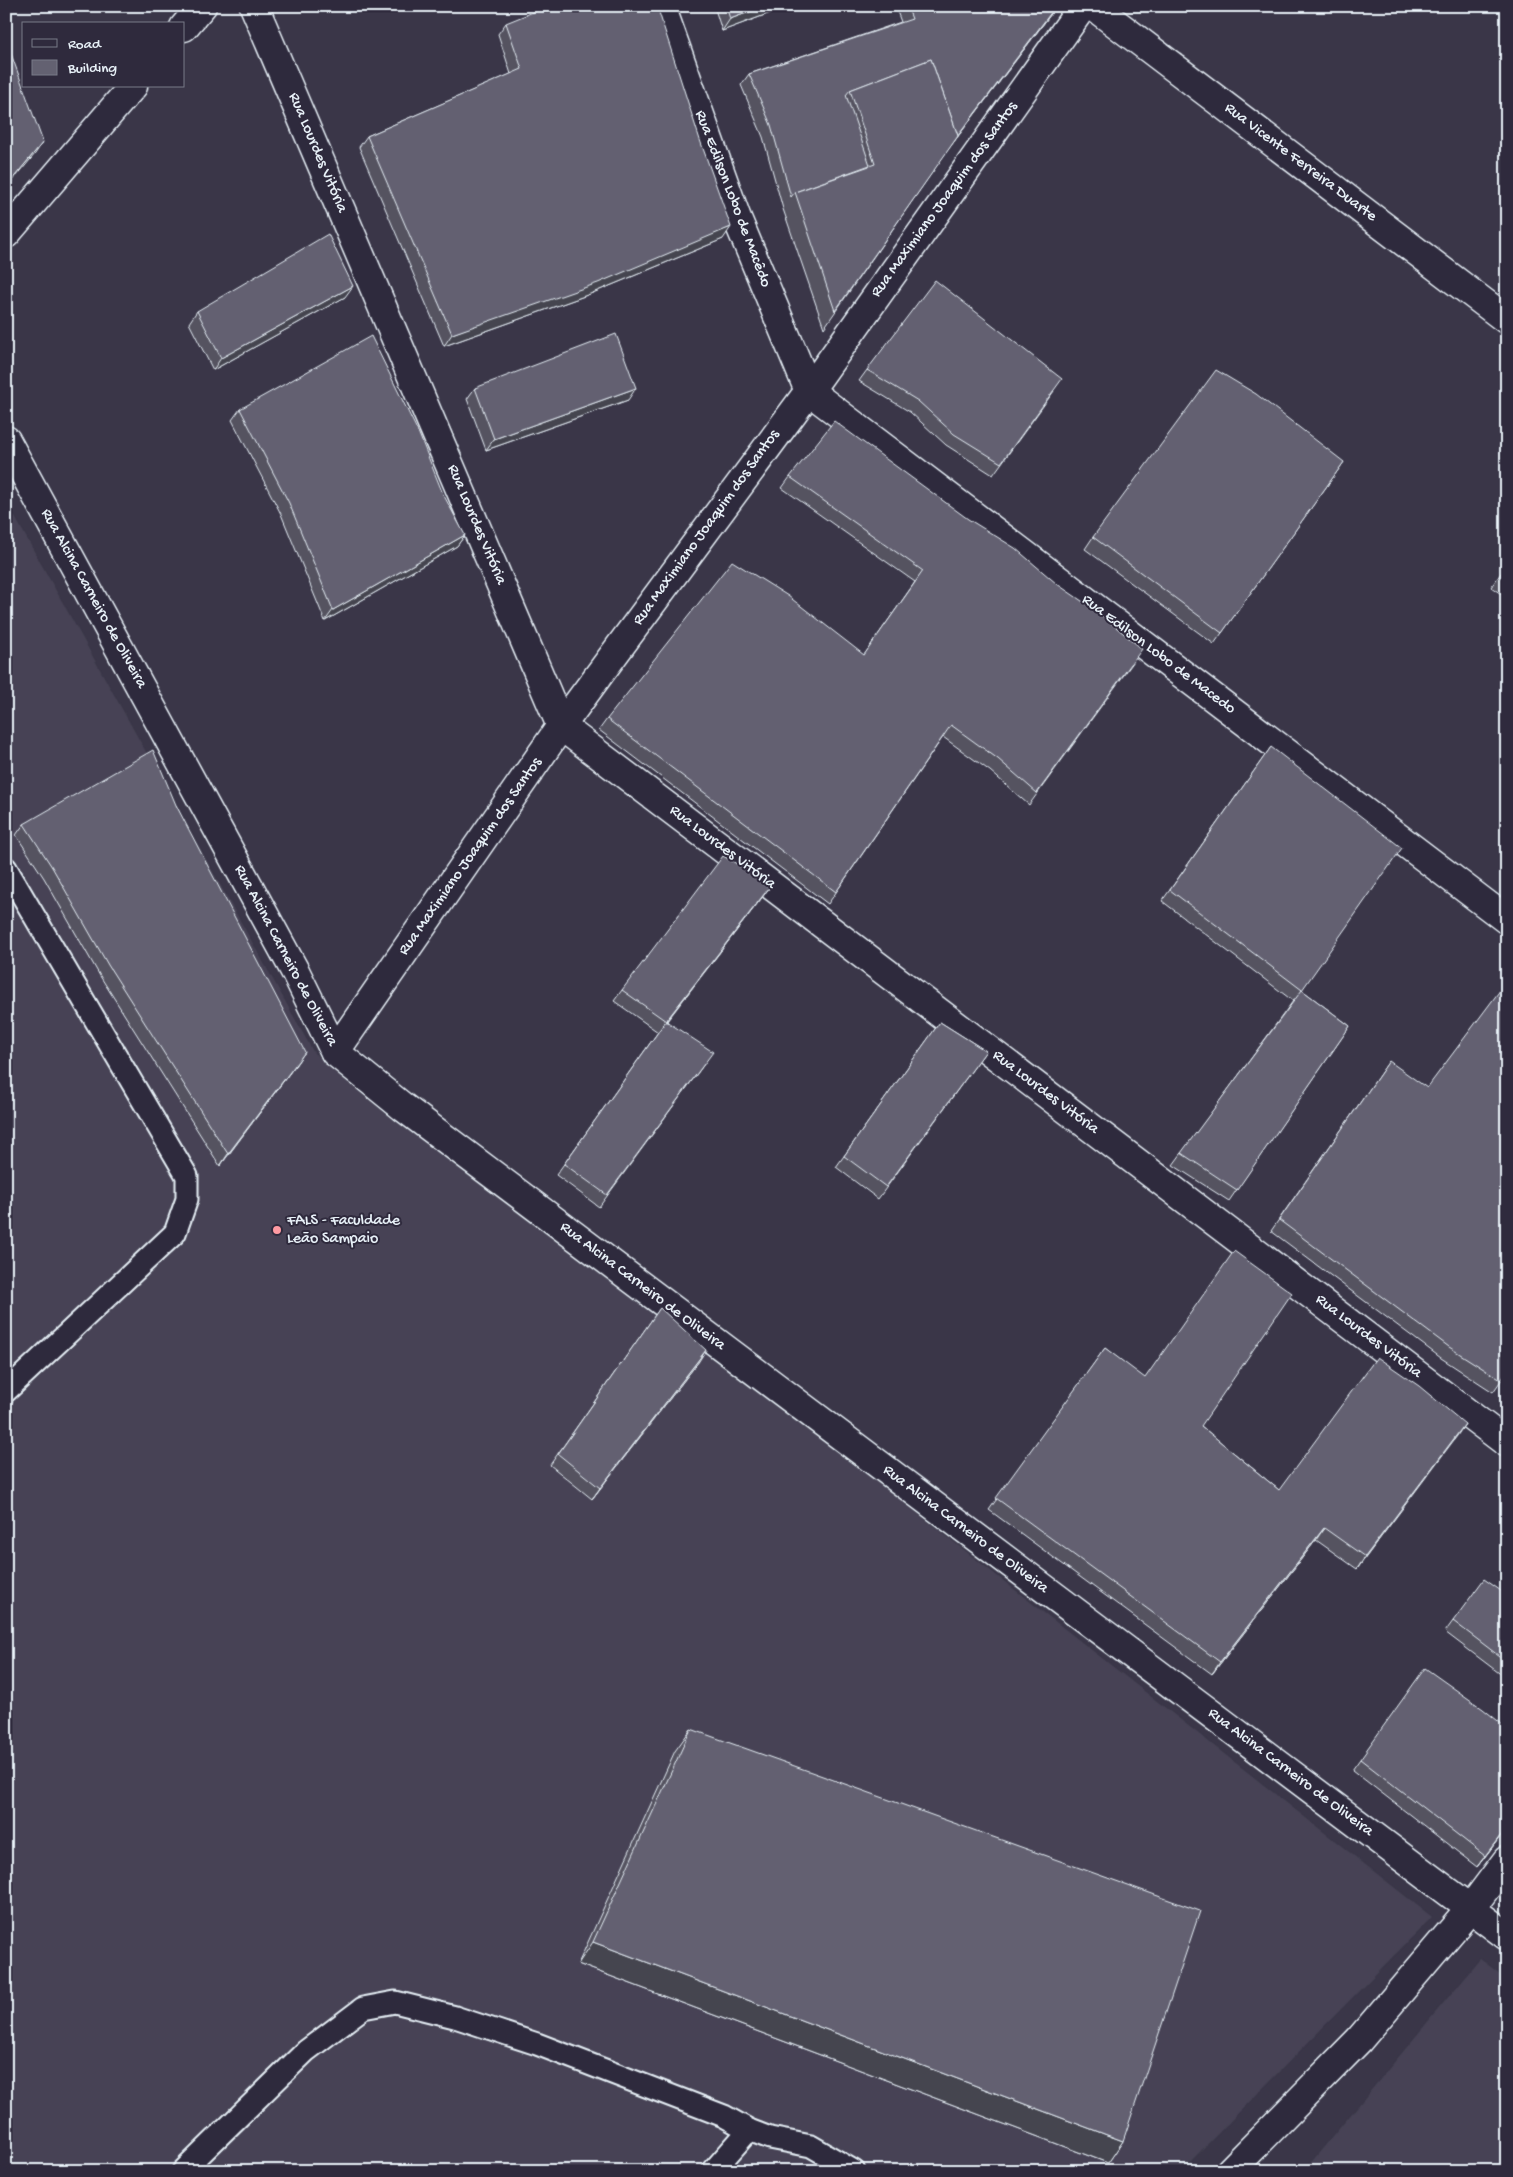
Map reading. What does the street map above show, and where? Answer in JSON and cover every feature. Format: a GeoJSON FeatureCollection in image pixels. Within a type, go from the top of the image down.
{"type":"FeatureCollection","features":[{"type":"Feature","properties":{"kind":"street"},"geometry":{"type":"LineString","coordinates":[[185,26],[202,6]]}},
{"type":"Feature","properties":{"kind":"street","name":"Rua Lourdes Vitória"},"geometry":{"type":"LineString","coordinates":[[254,6],[561,726],[1507,1443]]}},
{"type":"Feature","properties":{"kind":"street","name":"Rua Edilson Lobo de Macêdo"},"geometry":{"type":"LineString","coordinates":[[661,6],[736,216],[809,391]]}},
{"type":"Feature","properties":{"kind":"street","name":"Rua Maximiano Joaquim dos Santos"},"geometry":{"type":"LineString","coordinates":[[335,1052],[561,726],[809,391],[1083,6]]}},
{"type":"Feature","properties":{"kind":"street","name":"Rua Vicente Ferreira Duarte"},"geometry":{"type":"LineString","coordinates":[[1093,6],[1507,320]]}},
{"type":"Feature","properties":{"kind":"street"},"geometry":{"type":"LineString","coordinates":[[6,234],[131,88]]}},
{"type":"Feature","properties":{"kind":"street","name":"Rua Edilson Lobo de Macedo"},"geometry":{"type":"LineString","coordinates":[[809,391],[1507,920]]}},
{"type":"Feature","properties":{"kind":"street","name":"Rua Alcina Carneiro de Oliveira"},"geometry":{"type":"LineString","coordinates":[[6,440],[296,973],[335,1052],[427,1125],[1507,1936]]}},
{"type":"Feature","properties":{"kind":"street"},"geometry":{"type":"LineString","coordinates":[[1230,2171],[1359,2040],[1471,1908],[1507,1860]]}},
{"type":"Feature","properties":{"kind":"lane"},"geometry":{"type":"LineString","coordinates":[[6,868],[187,1176],[187,1199],[175,1233],[6,1391]]}},
{"type":"Feature","properties":{"kind":"lane"},"geometry":{"type":"LineString","coordinates":[[184,2171],[306,2052],[363,2008],[396,2002],[455,2017],[537,2044],[724,2116],[749,2130],[770,2138],[811,2146],[854,2171]]}},
{"type":"Feature","properties":{"kind":"lane"},"geometry":{"type":"LineString","coordinates":[[713,2171],[749,2130]]}},
{"type":"Feature","properties":{"kind":"shaded area","name":"FALS - Faculdade Leão Sampaio"},"geometry":{"type":"Polygon","coordinates":[[[6,501],[314,1053],[782,1407],[1432,1917],[1181,2171],[6,2171],[6,501]]]}},
{"type":"Feature","properties":{"kind":"shaded area"},"geometry":{"type":"Polygon","coordinates":[[[1480,1959],[1507,1979],[1507,2171],[1304,2171],[1480,1959]]]}},
{"type":"Feature","properties":{"kind":"building"},"geometry":{"type":"Polygon","coordinates":[[[548,6],[657,6],[700,140],[731,227],[598,283],[452,334],[367,136],[522,69],[506,23],[548,6]]]}},
{"type":"Feature","properties":{"kind":"building"},"geometry":{"type":"Polygon","coordinates":[[[726,6],[766,6],[730,19],[726,6]]]}},
{"type":"Feature","properties":{"kind":"building"},"geometry":{"type":"Polygon","coordinates":[[[907,6],[1056,6],[958,136],[931,59],[850,90],[846,95],[870,165],[795,192],[791,197],[771,125],[749,74],[912,19],[907,6]]]}},
{"type":"Feature","properties":{"kind":"building"},"geometry":{"type":"Polygon","coordinates":[[[6,40],[43,142],[6,187],[6,40]]]}},
{"type":"Feature","properties":{"kind":"building"},"geometry":{"type":"Polygon","coordinates":[[[931,59],[958,136],[835,311],[795,192],[875,164],[850,90],[931,59]]]}},
{"type":"Feature","properties":{"kind":"building"},"geometry":{"type":"Polygon","coordinates":[[[328,234],[353,286],[221,358],[197,311],[328,234]]]}},
{"type":"Feature","properties":{"kind":"building"},"geometry":{"type":"Polygon","coordinates":[[[935,280],[1062,379],[1001,463],[954,434],[918,401],[867,370],[935,280]]]}},
{"type":"Feature","properties":{"kind":"building"},"geometry":{"type":"Polygon","coordinates":[[[616,334],[636,388],[494,439],[475,388],[616,334]]]}},
{"type":"Feature","properties":{"kind":"building"},"geometry":{"type":"Polygon","coordinates":[[[371,336],[419,434],[443,494],[465,535],[333,610],[289,503],[240,409],[371,336]]]}},
{"type":"Feature","properties":{"kind":"building"},"geometry":{"type":"Polygon","coordinates":[[[1216,370],[1256,394],[1344,462],[1222,633],[1093,537],[1216,370]]]}},
{"type":"Feature","properties":{"kind":"building"},"geometry":{"type":"Polygon","coordinates":[[[834,421],[968,519],[1015,548],[1057,584],[1098,612],[1142,649],[1037,793],[998,759],[951,725],[836,892],[607,719],[732,561],[788,596],[864,655],[923,571],[790,477],[834,421]]]}},
{"type":"Feature","properties":{"kind":"building"},"geometry":{"type":"Polygon","coordinates":[[[1507,565],[1507,581],[1499,576],[1507,565]]]}},
{"type":"Feature","properties":{"kind":"building"},"geometry":{"type":"Polygon","coordinates":[[[1271,747],[1402,848],[1302,990],[1170,890],[1271,747]]]}},
{"type":"Feature","properties":{"kind":"building"},"geometry":{"type":"Polygon","coordinates":[[[153,750],[176,805],[305,1052],[228,1154],[108,965],[52,867],[24,824],[153,750]]]}},
{"type":"Feature","properties":{"kind":"building"},"geometry":{"type":"Polygon","coordinates":[[[723,856],[772,884],[666,1021],[622,990],[723,856]]]}},
{"type":"Feature","properties":{"kind":"building"},"geometry":{"type":"Polygon","coordinates":[[[1507,981],[1507,1372],[1501,1380],[1449,1347],[1279,1220],[1389,1061],[1427,1088],[1507,981]]]}},
{"type":"Feature","properties":{"kind":"building"},"geometry":{"type":"Polygon","coordinates":[[[1302,990],[1350,1026],[1237,1190],[1181,1153],[1302,990]]]}},
{"type":"Feature","properties":{"kind":"building"},"geometry":{"type":"Polygon","coordinates":[[[666,1021],[713,1052],[607,1195],[564,1164],[666,1021]]]}},
{"type":"Feature","properties":{"kind":"building"},"geometry":{"type":"Polygon","coordinates":[[[940,1022],[986,1051],[886,1187],[844,1156],[940,1022]]]}},
{"type":"Feature","properties":{"kind":"building"},"geometry":{"type":"Polygon","coordinates":[[[1234,1251],[1292,1293],[1201,1426],[1279,1490],[1377,1357],[1419,1386],[1465,1424],[1365,1557],[1324,1528],[1220,1662],[996,1498],[1105,1348],[1145,1378],[1234,1251]]]}},
{"type":"Feature","properties":{"kind":"building"},"geometry":{"type":"Polygon","coordinates":[[[660,1308],[706,1350],[600,1488],[558,1454],[660,1308]]]}},
{"type":"Feature","properties":{"kind":"building"},"geometry":{"type":"Polygon","coordinates":[[[1484,1579],[1507,1595],[1507,1662],[1453,1621],[1484,1579]]]}},
{"type":"Feature","properties":{"kind":"building"},"geometry":{"type":"Polygon","coordinates":[[[1425,1668],[1507,1728],[1507,1827],[1485,1856],[1360,1759],[1425,1668]]]}},
{"type":"Feature","properties":{"kind":"building"},"geometry":{"type":"Polygon","coordinates":[[[691,1729],[1200,1911],[1123,2141],[593,1942],[691,1729]]]}},
{"type":"Feature","properties":{"kind":"place","name":"FALS - Faculdade Leão Sampaio"},"geometry":{"type":"Point","coordinates":[277,1230]}}]}
